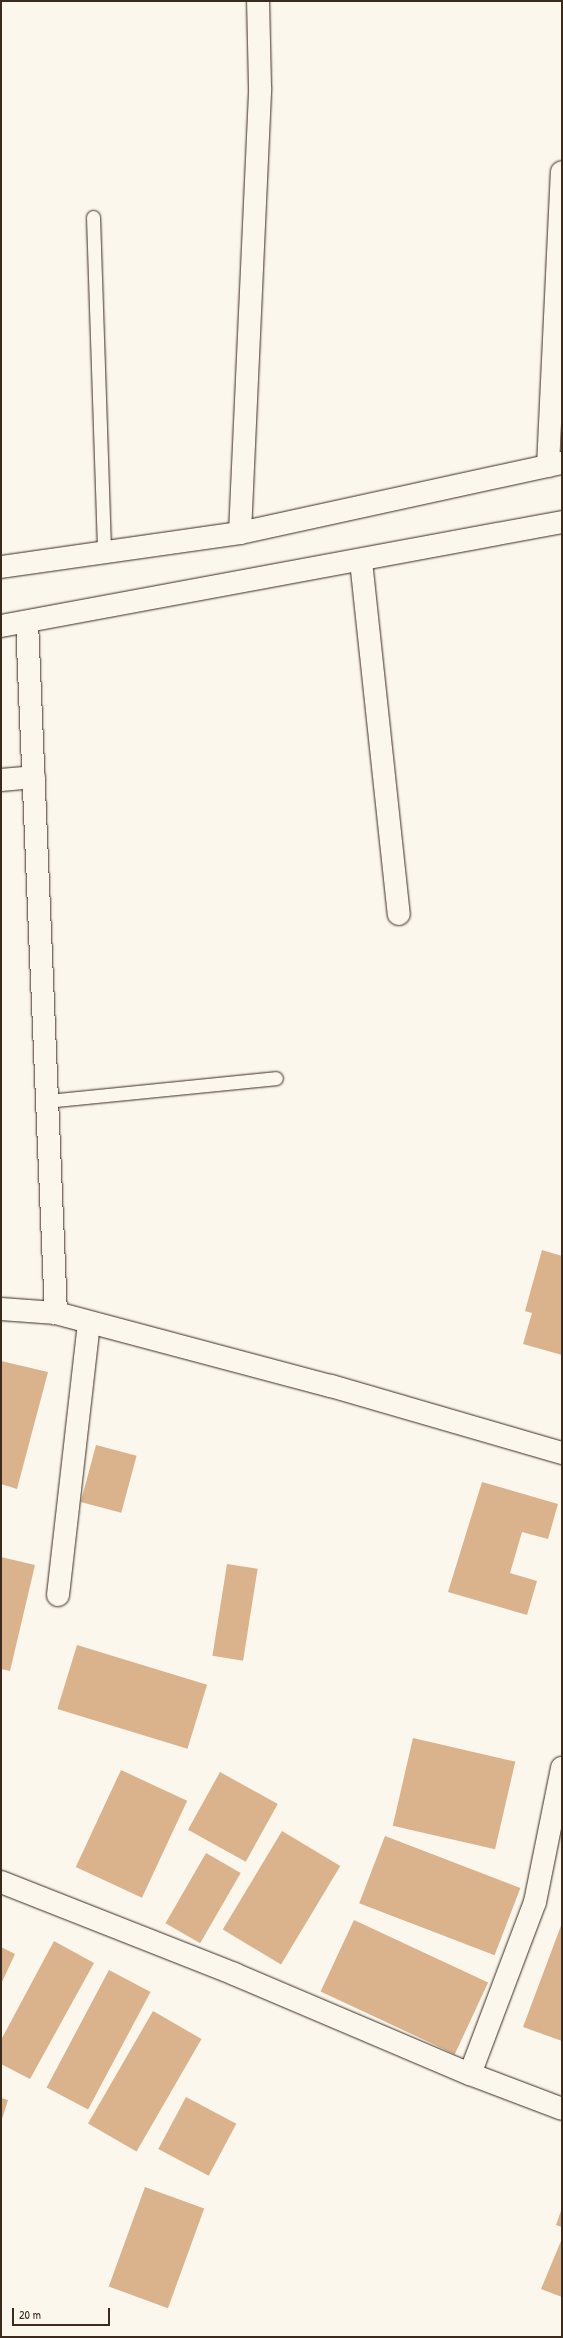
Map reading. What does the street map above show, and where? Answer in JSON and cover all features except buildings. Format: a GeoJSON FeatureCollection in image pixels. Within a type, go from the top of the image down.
{"type":"FeatureCollection","features":[{"type":"Feature","properties":{"kind":"street"},"geometry":{"type":"LineString","coordinates":[[240,533],[260,87],[258,1]]}},
{"type":"Feature","properties":{"kind":"street"},"geometry":{"type":"LineString","coordinates":[[1,567],[240,533],[555,465],[562,172]]}},
{"type":"Feature","properties":{"kind":"street"},"geometry":{"type":"LineString","coordinates":[[1,626],[361,561],[562,522]]}},
{"type":"Feature","properties":{"kind":"street"},"geometry":{"type":"LineString","coordinates":[[361,561],[399,914]]}},
{"type":"Feature","properties":{"kind":"street"},"geometry":{"type":"LineString","coordinates":[[27,622],[56,1312]]}},
{"type":"Feature","properties":{"kind":"street"},"geometry":{"type":"LineString","coordinates":[[1,780],[34,777]]}},
{"type":"Feature","properties":{"kind":"street"},"geometry":{"type":"LineString","coordinates":[[1,1309],[56,1312],[89,1323],[331,1386],[562,1453]]}},
{"type":"Feature","properties":{"kind":"street"},"geometry":{"type":"LineString","coordinates":[[58,1595],[89,1323]]}},
{"type":"Feature","properties":{"kind":"street"},"geometry":{"type":"LineString","coordinates":[[470,2074],[535,1902],[562,1768]]}},
{"type":"Feature","properties":{"kind":"street"},"geometry":{"type":"LineString","coordinates":[[1,1882],[234,1974],[470,2074],[562,2109]]}},
{"type":"Feature","properties":{"kind":"lane"},"geometry":{"type":"LineString","coordinates":[[93,217],[104,552]]}},
{"type":"Feature","properties":{"kind":"lane"},"geometry":{"type":"LineString","coordinates":[[48,1101],[276,1078]]}}]}
